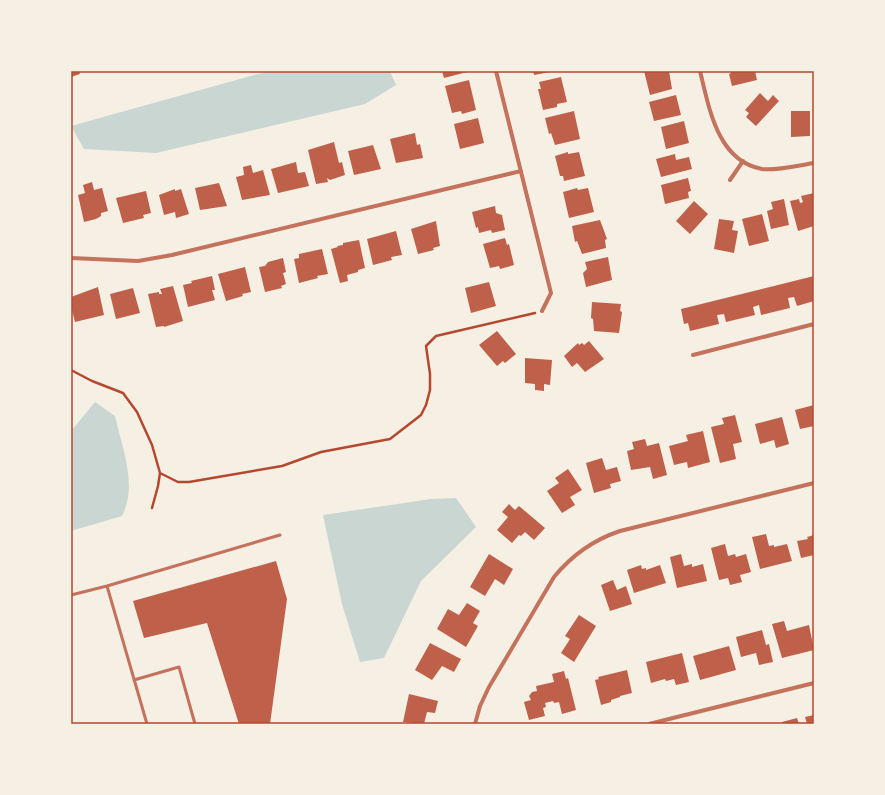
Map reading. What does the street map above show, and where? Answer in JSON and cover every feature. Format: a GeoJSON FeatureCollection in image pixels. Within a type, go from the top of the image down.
{"type":"FeatureCollection","features":[{"type":"Feature","properties":{"kind":"street"},"geometry":{"type":"LineString","coordinates":[[496,71],[551,292],[542,311]]}},
{"type":"Feature","properties":{"kind":"street"},"geometry":{"type":"LineString","coordinates":[[700,71],[712,119],[728,150],[743,162],[764,169],[814,163]]}},
{"type":"Feature","properties":{"kind":"street"},"geometry":{"type":"LineString","coordinates":[[730,180],[743,162]]}},
{"type":"Feature","properties":{"kind":"street"},"geometry":{"type":"LineString","coordinates":[[71,258],[138,261],[172,255],[521,171]]}},
{"type":"Feature","properties":{"kind":"street"},"geometry":{"type":"LineString","coordinates":[[693,355],[814,324]]}},
{"type":"Feature","properties":{"kind":"street"},"geometry":{"type":"LineString","coordinates":[[475,724],[480,706],[489,687],[554,577],[566,563],[581,551],[602,538],[626,529],[814,483]]}},
{"type":"Feature","properties":{"kind":"street"},"geometry":{"type":"LineString","coordinates":[[649,724],[814,683]]}},
{"type":"Feature","properties":{"kind":"lane"},"geometry":{"type":"LineString","coordinates":[[71,595],[107,586],[280,535]]}},
{"type":"Feature","properties":{"kind":"lane"},"geometry":{"type":"LineString","coordinates":[[107,586],[147,724]]}},
{"type":"Feature","properties":{"kind":"lane"},"geometry":{"type":"LineString","coordinates":[[134,680],[179,667],[195,724]]}},
{"type":"Feature","properties":{"kind":"path"},"geometry":{"type":"LineString","coordinates":[[160,473],[178,482],[189,482],[282,466],[321,452],[390,439],[421,415],[426,405],[430,390],[430,374],[426,346],[436,336],[542,311]]}},
{"type":"Feature","properties":{"kind":"path"},"geometry":{"type":"LineString","coordinates":[[71,370],[92,381],[123,393],[137,412],[152,445],[160,473],[152,508]]}},
{"type":"Feature","properties":{"kind":"shaded area"},"geometry":{"type":"Polygon","coordinates":[[[269,71],[390,71],[396,85],[365,104],[156,153],[84,149],[71,126],[269,71]]]}},
{"type":"Feature","properties":{"kind":"shaded area"},"geometry":{"type":"Polygon","coordinates":[[[95,402],[115,416],[125,454],[129,479],[127,504],[122,516],[71,531],[71,431],[95,402]]]}},
{"type":"Feature","properties":{"kind":"shaded area"},"geometry":{"type":"Polygon","coordinates":[[[456,498],[476,527],[421,581],[384,658],[360,662],[342,604],[323,515],[431,499],[456,498]]]}},
{"type":"Feature","properties":{"kind":"building"},"geometry":{"type":"Polygon","coordinates":[[[71,71],[79,71],[80,74],[71,77],[71,71]]]}},
{"type":"Feature","properties":{"kind":"building"},"geometry":{"type":"Polygon","coordinates":[[[442,71],[467,71],[467,72],[444,78],[442,71]]]}},
{"type":"Feature","properties":{"kind":"building"},"geometry":{"type":"Polygon","coordinates":[[[533,71],[550,71],[550,72],[534,75],[533,71]]]}},
{"type":"Feature","properties":{"kind":"building"},"geometry":{"type":"Polygon","coordinates":[[[644,71],[669,71],[672,89],[650,95],[644,71]]]}},
{"type":"Feature","properties":{"kind":"building"},"geometry":{"type":"Polygon","coordinates":[[[731,71],[755,71],[757,80],[732,86],[729,74],[731,71]]]}},
{"type":"Feature","properties":{"kind":"building"},"geometry":{"type":"Polygon","coordinates":[[[561,77],[567,102],[557,104],[557,107],[543,110],[538,89],[541,89],[539,82],[561,77]]]}},
{"type":"Feature","properties":{"kind":"building"},"geometry":{"type":"Polygon","coordinates":[[[469,80],[476,110],[462,114],[461,111],[452,113],[445,86],[469,80]]]}},
{"type":"Feature","properties":{"kind":"building"},"geometry":{"type":"Polygon","coordinates":[[[760,93],[768,101],[773,95],[779,101],[756,126],[746,117],[749,113],[745,110],[760,93]]]}},
{"type":"Feature","properties":{"kind":"building"},"geometry":{"type":"Polygon","coordinates":[[[676,95],[681,115],[654,121],[649,102],[676,95]]]}},
{"type":"Feature","properties":{"kind":"building"},"geometry":{"type":"Polygon","coordinates":[[[574,111],[580,139],[555,145],[551,133],[549,134],[545,118],[574,111]]]}},
{"type":"Feature","properties":{"kind":"building"},"geometry":{"type":"Polygon","coordinates":[[[791,111],[810,111],[810,136],[791,137],[791,111]]]}},
{"type":"Feature","properties":{"kind":"building"},"geometry":{"type":"Polygon","coordinates":[[[478,118],[484,143],[460,149],[454,124],[478,118]]]}},
{"type":"Feature","properties":{"kind":"building"},"geometry":{"type":"Polygon","coordinates":[[[684,121],[689,143],[666,149],[661,127],[684,121]]]}},
{"type":"Feature","properties":{"kind":"building"},"geometry":{"type":"Polygon","coordinates":[[[415,133],[417,145],[420,144],[423,158],[396,163],[390,139],[415,133]]]}},
{"type":"Feature","properties":{"kind":"building"},"geometry":{"type":"Polygon","coordinates":[[[334,142],[339,163],[342,162],[345,175],[330,180],[327,178],[328,182],[316,184],[308,150],[334,142]]]}},
{"type":"Feature","properties":{"kind":"building"},"geometry":{"type":"Polygon","coordinates":[[[373,145],[381,169],[354,175],[348,151],[373,145]]]}},
{"type":"Feature","properties":{"kind":"building"},"geometry":{"type":"Polygon","coordinates":[[[568,152],[568,154],[579,152],[585,176],[564,181],[563,176],[560,176],[555,156],[568,152]]]}},
{"type":"Feature","properties":{"kind":"building"},"geometry":{"type":"Polygon","coordinates":[[[675,154],[676,160],[689,157],[692,169],[661,177],[656,159],[675,154]]]}},
{"type":"Feature","properties":{"kind":"building"},"geometry":{"type":"Polygon","coordinates":[[[296,162],[298,173],[305,172],[309,186],[278,193],[271,169],[296,162]]]}},
{"type":"Feature","properties":{"kind":"building"},"geometry":{"type":"Polygon","coordinates":[[[251,165],[253,173],[263,170],[270,195],[242,200],[236,177],[244,175],[243,167],[251,165]]]}},
{"type":"Feature","properties":{"kind":"building"},"geometry":{"type":"Polygon","coordinates":[[[688,178],[691,191],[688,192],[689,198],[665,204],[661,185],[688,178]]]}},
{"type":"Feature","properties":{"kind":"building"},"geometry":{"type":"Polygon","coordinates":[[[92,182],[94,190],[102,188],[108,211],[101,213],[101,216],[96,219],[84,222],[78,195],[85,193],[83,185],[92,182]]]}},
{"type":"Feature","properties":{"kind":"building"},"geometry":{"type":"Polygon","coordinates":[[[219,183],[227,206],[200,210],[195,188],[219,183]]]}},
{"type":"Feature","properties":{"kind":"building"},"geometry":{"type":"Polygon","coordinates":[[[577,188],[578,190],[588,188],[594,212],[569,218],[563,192],[577,188]]]}},
{"type":"Feature","properties":{"kind":"building"},"geometry":{"type":"Polygon","coordinates":[[[175,189],[175,191],[181,189],[189,214],[176,218],[175,212],[164,215],[159,195],[175,189]]]}},
{"type":"Feature","properties":{"kind":"building"},"geometry":{"type":"Polygon","coordinates":[[[146,191],[151,213],[143,215],[144,218],[123,223],[116,198],[146,191]]]}},
{"type":"Feature","properties":{"kind":"building"},"geometry":{"type":"Polygon","coordinates":[[[814,193],[814,226],[798,231],[790,201],[799,199],[800,203],[803,202],[801,196],[814,193]]]}},
{"type":"Feature","properties":{"kind":"building"},"geometry":{"type":"Polygon","coordinates":[[[784,199],[789,225],[771,229],[767,211],[773,209],[771,202],[784,199]]]}},
{"type":"Feature","properties":{"kind":"building"},"geometry":{"type":"Polygon","coordinates":[[[694,201],[708,214],[690,234],[676,221],[694,201]]]}},
{"type":"Feature","properties":{"kind":"building"},"geometry":{"type":"Polygon","coordinates":[[[495,206],[496,213],[502,215],[505,230],[492,233],[491,230],[479,233],[478,227],[476,228],[472,212],[495,206]]]}},
{"type":"Feature","properties":{"kind":"building"},"geometry":{"type":"Polygon","coordinates":[[[762,214],[769,241],[749,246],[742,219],[762,214]]]}},
{"type":"Feature","properties":{"kind":"building"},"geometry":{"type":"Polygon","coordinates":[[[719,219],[734,221],[732,230],[738,231],[734,253],[714,249],[719,219]]]}},
{"type":"Feature","properties":{"kind":"building"},"geometry":{"type":"Polygon","coordinates":[[[600,220],[607,239],[605,240],[606,248],[582,254],[577,241],[575,242],[572,226],[600,220]]]}},
{"type":"Feature","properties":{"kind":"building"},"geometry":{"type":"Polygon","coordinates":[[[436,221],[440,246],[433,248],[434,250],[418,254],[411,229],[436,221]]]}},
{"type":"Feature","properties":{"kind":"building"},"geometry":{"type":"Polygon","coordinates":[[[396,231],[402,255],[391,257],[392,260],[373,265],[367,239],[396,231]]]}},
{"type":"Feature","properties":{"kind":"building"},"geometry":{"type":"Polygon","coordinates":[[[505,238],[507,245],[509,244],[514,265],[500,269],[499,266],[490,268],[483,244],[505,238]]]}},
{"type":"Feature","properties":{"kind":"building"},"geometry":{"type":"Polygon","coordinates":[[[359,240],[365,268],[347,275],[348,281],[340,283],[331,249],[343,245],[343,243],[359,240]]]}},
{"type":"Feature","properties":{"kind":"building"},"geometry":{"type":"Polygon","coordinates":[[[322,249],[328,274],[317,276],[318,278],[299,283],[294,259],[299,258],[299,254],[322,249]]]}},
{"type":"Feature","properties":{"kind":"building"},"geometry":{"type":"Polygon","coordinates":[[[608,257],[612,280],[586,287],[583,273],[587,269],[585,262],[608,257]]]}},
{"type":"Feature","properties":{"kind":"building"},"geometry":{"type":"Polygon","coordinates":[[[283,258],[286,272],[283,273],[286,284],[281,286],[282,288],[265,292],[259,267],[265,266],[268,262],[283,258]]]}},
{"type":"Feature","properties":{"kind":"building"},"geometry":{"type":"Polygon","coordinates":[[[245,267],[251,292],[226,301],[218,274],[245,267]]]}},
{"type":"Feature","properties":{"kind":"building"},"geometry":{"type":"Polygon","coordinates":[[[212,276],[215,290],[212,290],[215,300],[188,307],[183,285],[192,283],[191,281],[212,276]]]}},
{"type":"Feature","properties":{"kind":"building"},"geometry":{"type":"Polygon","coordinates":[[[814,276],[814,301],[797,306],[794,297],[788,298],[790,308],[761,315],[759,305],[753,307],[755,315],[726,322],[724,314],[717,315],[719,324],[690,331],[688,323],[684,324],[681,309],[814,276]]]}},
{"type":"Feature","properties":{"kind":"building"},"geometry":{"type":"Polygon","coordinates":[[[489,282],[496,306],[471,313],[465,288],[489,282]]]}},
{"type":"Feature","properties":{"kind":"building"},"geometry":{"type":"Polygon","coordinates":[[[173,286],[183,321],[164,327],[156,327],[148,294],[159,292],[159,294],[162,294],[160,289],[173,286]]]}},
{"type":"Feature","properties":{"kind":"building"},"geometry":{"type":"Polygon","coordinates":[[[98,287],[104,315],[75,322],[71,306],[71,297],[98,287]]]}},
{"type":"Feature","properties":{"kind":"building"},"geometry":{"type":"Polygon","coordinates":[[[133,288],[140,313],[116,319],[110,294],[133,288]]]}},
{"type":"Feature","properties":{"kind":"building"},"geometry":{"type":"Polygon","coordinates":[[[592,302],[621,304],[620,311],[622,312],[619,333],[594,331],[593,319],[591,318],[592,302]]]}},
{"type":"Feature","properties":{"kind":"building"},"geometry":{"type":"Polygon","coordinates":[[[497,331],[516,354],[505,363],[503,361],[497,366],[479,345],[497,331]]]}},
{"type":"Feature","properties":{"kind":"building"},"geometry":{"type":"Polygon","coordinates":[[[589,341],[604,359],[585,372],[577,363],[572,367],[564,356],[578,343],[579,345],[582,343],[584,345],[589,341]]]}},
{"type":"Feature","properties":{"kind":"building"},"geometry":{"type":"Polygon","coordinates":[[[525,358],[552,360],[550,385],[544,384],[544,391],[535,390],[535,384],[525,383],[525,358]]]}},
{"type":"Feature","properties":{"kind":"building"},"geometry":{"type":"Polygon","coordinates":[[[814,405],[814,426],[800,429],[795,410],[814,405]]]}},
{"type":"Feature","properties":{"kind":"building"},"geometry":{"type":"Polygon","coordinates":[[[735,415],[742,442],[733,444],[736,459],[720,463],[711,427],[724,424],[722,418],[735,415]]]}},
{"type":"Feature","properties":{"kind":"building"},"geometry":{"type":"Polygon","coordinates":[[[782,417],[789,444],[776,448],[774,440],[760,444],[755,424],[782,417]]]}},
{"type":"Feature","properties":{"kind":"building"},"geometry":{"type":"Polygon","coordinates":[[[703,431],[710,462],[688,468],[687,462],[674,465],[669,446],[688,441],[686,435],[703,431]]]}},
{"type":"Feature","properties":{"kind":"building"},"geometry":{"type":"Polygon","coordinates":[[[645,439],[647,446],[659,443],[667,475],[653,479],[650,467],[631,470],[627,451],[634,449],[632,442],[645,439]]]}},
{"type":"Feature","properties":{"kind":"building"},"geometry":{"type":"Polygon","coordinates":[[[602,458],[606,470],[617,467],[621,481],[610,484],[611,488],[594,493],[586,463],[602,458]]]}},
{"type":"Feature","properties":{"kind":"building"},"geometry":{"type":"Polygon","coordinates":[[[568,469],[582,490],[570,497],[575,505],[562,513],[547,491],[559,483],[555,478],[568,469]]]}},
{"type":"Feature","properties":{"kind":"building"},"geometry":{"type":"Polygon","coordinates":[[[509,504],[515,510],[519,506],[545,528],[534,540],[525,532],[521,536],[519,535],[512,543],[497,530],[508,517],[502,512],[509,504]]]}},
{"type":"Feature","properties":{"kind":"building"},"geometry":{"type":"Polygon","coordinates":[[[766,534],[769,546],[774,545],[774,547],[787,544],[792,561],[760,569],[752,537],[766,534]]]}},
{"type":"Feature","properties":{"kind":"building"},"geometry":{"type":"Polygon","coordinates":[[[814,535],[814,555],[801,558],[797,541],[808,539],[807,537],[814,535]]]}},
{"type":"Feature","properties":{"kind":"building"},"geometry":{"type":"Polygon","coordinates":[[[725,544],[728,556],[735,554],[736,557],[746,554],[751,572],[740,575],[742,582],[730,585],[728,578],[719,580],[711,548],[725,544]]]}},
{"type":"Feature","properties":{"kind":"building"},"geometry":{"type":"Polygon","coordinates":[[[489,554],[513,569],[504,585],[495,579],[485,596],[470,587],[489,554]]]}},
{"type":"Feature","properties":{"kind":"building"},"geometry":{"type":"Polygon","coordinates":[[[681,554],[684,566],[692,564],[692,567],[703,564],[707,581],[677,588],[670,557],[681,554]]]}},
{"type":"Feature","properties":{"kind":"building"},"geometry":{"type":"Polygon","coordinates":[[[276,561],[287,599],[270,724],[239,724],[207,623],[144,638],[133,601],[276,561]]]}},
{"type":"Feature","properties":{"kind":"building"},"geometry":{"type":"Polygon","coordinates":[[[641,565],[642,569],[646,568],[646,570],[660,565],[666,583],[634,593],[627,570],[641,565]]]}},
{"type":"Feature","properties":{"kind":"building"},"geometry":{"type":"Polygon","coordinates":[[[613,580],[617,590],[626,586],[632,604],[610,611],[601,585],[613,580]]]}},
{"type":"Feature","properties":{"kind":"building"},"geometry":{"type":"Polygon","coordinates":[[[467,603],[480,611],[473,623],[478,626],[466,647],[437,629],[448,609],[459,615],[467,603]]]}},
{"type":"Feature","properties":{"kind":"building"},"geometry":{"type":"Polygon","coordinates":[[[579,615],[596,626],[574,662],[561,653],[570,639],[565,636],[579,615]]]}},
{"type":"Feature","properties":{"kind":"building"},"geometry":{"type":"Polygon","coordinates":[[[784,621],[787,631],[809,625],[814,650],[782,658],[772,624],[784,621]]]}},
{"type":"Feature","properties":{"kind":"building"},"geometry":{"type":"Polygon","coordinates":[[[762,630],[766,645],[769,644],[773,662],[759,665],[756,653],[741,657],[736,637],[762,630]]]}},
{"type":"Feature","properties":{"kind":"building"},"geometry":{"type":"Polygon","coordinates":[[[430,643],[461,659],[454,672],[442,666],[432,680],[415,670],[430,643]]]}},
{"type":"Feature","properties":{"kind":"building"},"geometry":{"type":"Polygon","coordinates":[[[729,646],[736,670],[700,680],[693,656],[729,646]]]}},
{"type":"Feature","properties":{"kind":"building"},"geometry":{"type":"Polygon","coordinates":[[[682,653],[689,682],[676,685],[674,679],[666,681],[665,679],[651,683],[646,662],[682,653]]]}},
{"type":"Feature","properties":{"kind":"building"},"geometry":{"type":"Polygon","coordinates":[[[627,670],[632,693],[620,696],[611,700],[611,702],[601,705],[595,680],[599,679],[598,677],[627,670]]]}},
{"type":"Feature","properties":{"kind":"building"},"geometry":{"type":"Polygon","coordinates":[[[564,671],[566,679],[568,678],[576,710],[562,714],[559,702],[554,703],[553,701],[545,703],[546,707],[543,708],[545,716],[529,720],[524,702],[531,700],[529,696],[532,692],[537,691],[536,686],[554,682],[552,674],[564,671]]]}},
{"type":"Feature","properties":{"kind":"building"},"geometry":{"type":"Polygon","coordinates":[[[409,694],[438,701],[435,713],[427,712],[424,724],[403,722],[409,694]]]}},
{"type":"Feature","properties":{"kind":"building"},"geometry":{"type":"Polygon","coordinates":[[[814,715],[814,724],[807,724],[805,717],[814,715]]]}},
{"type":"Feature","properties":{"kind":"building"},"geometry":{"type":"Polygon","coordinates":[[[797,718],[799,724],[783,724],[782,722],[797,718]]]}}]}
